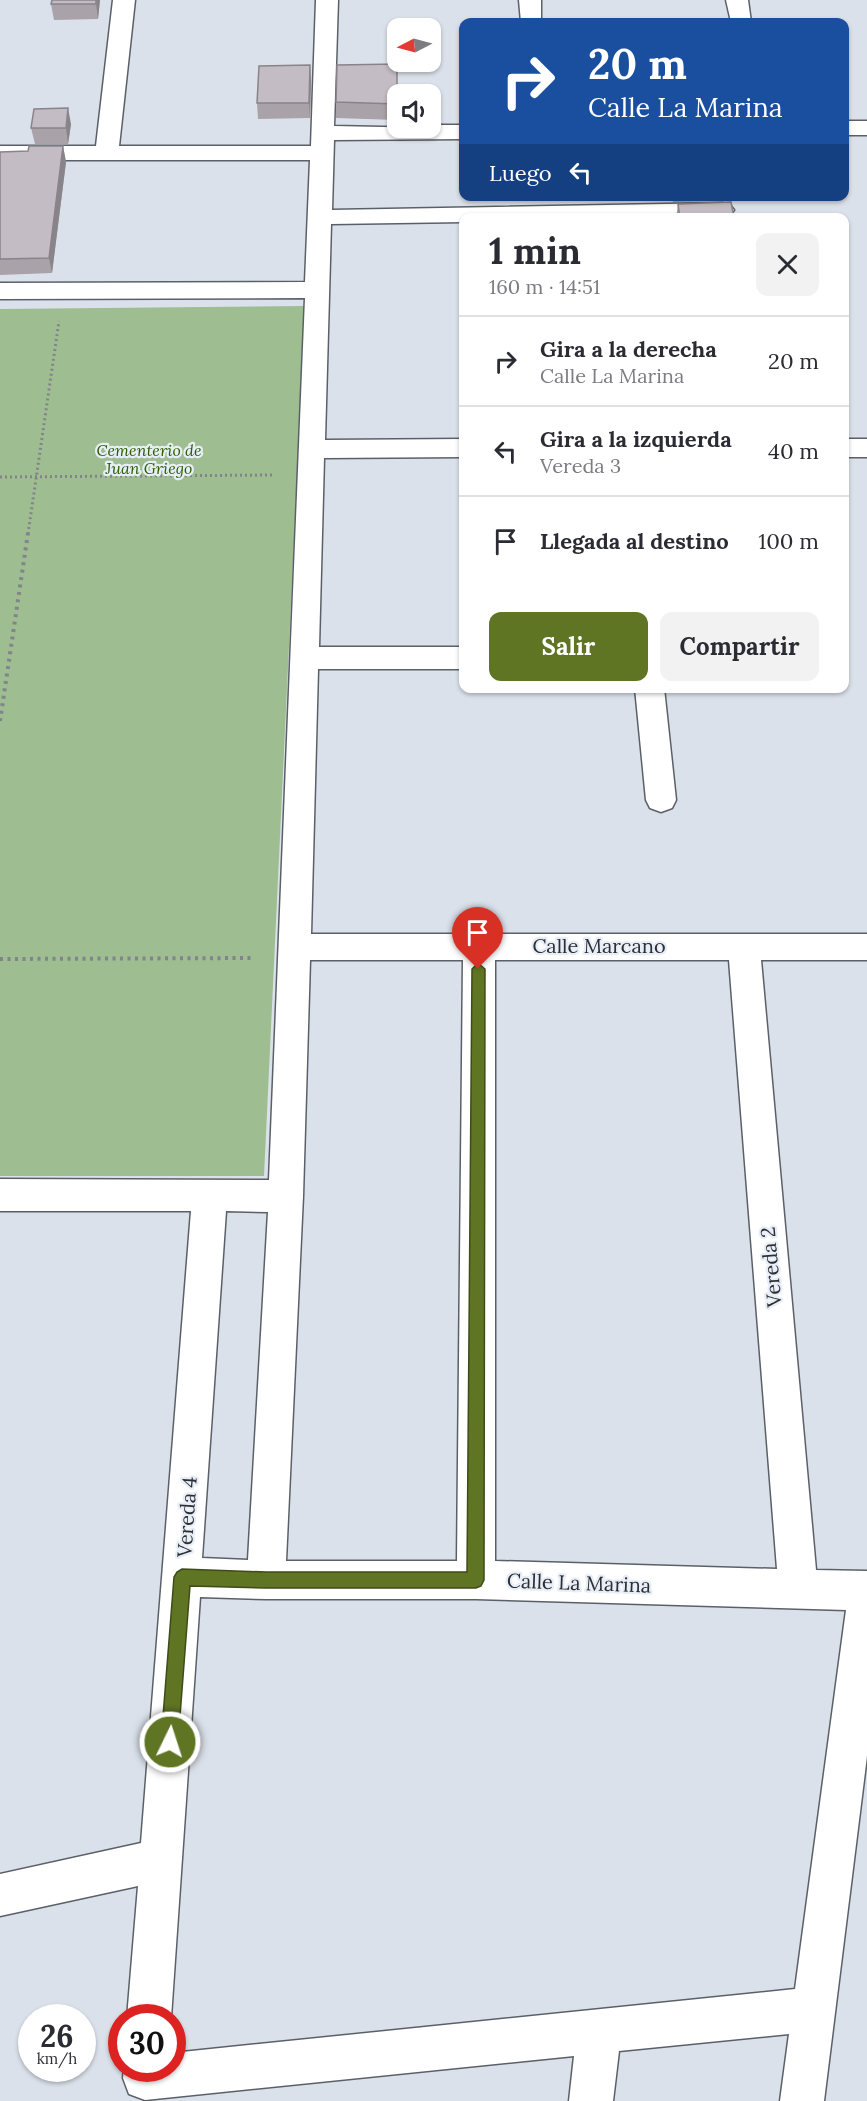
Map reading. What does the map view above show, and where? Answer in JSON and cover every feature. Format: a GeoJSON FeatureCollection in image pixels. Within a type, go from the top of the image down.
{"type":"FeatureCollection","features":[{"type":"Feature","properties":{"kind":"street"},"geometry":{"type":"LineString","coordinates":[[107,153],[124,0]]}},
{"type":"Feature","properties":{"kind":"street"},"geometry":{"type":"LineString","coordinates":[[266,1580],[286,1196],[327,0]]}},
{"type":"Feature","properties":{"kind":"street"},"geometry":{"type":"LineString","coordinates":[[530,0],[531,18]]}},
{"type":"Feature","properties":{"kind":"street"},"geometry":{"type":"LineString","coordinates":[[737,0],[740,18]]}},
{"type":"Feature","properties":{"kind":"street"},"geometry":{"type":"LineString","coordinates":[[849,128],[867,128]]}},
{"type":"Feature","properties":{"kind":"street"},"geometry":{"type":"LineString","coordinates":[[0,153],[107,153],[322,143],[459,132]]}},
{"type":"Feature","properties":{"kind":"street"},"geometry":{"type":"LineString","coordinates":[[550,213],[723,210]]}},
{"type":"Feature","properties":{"kind":"street"},"geometry":{"type":"LineString","coordinates":[[319,217],[459,215]]}},
{"type":"Feature","properties":{"kind":"street"},"geometry":{"type":"LineString","coordinates":[[0,291],[317,290]]}},
{"type":"Feature","properties":{"kind":"street"},"geometry":{"type":"LineString","coordinates":[[311,462],[459,448]]}},
{"type":"Feature","properties":{"kind":"street"},"geometry":{"type":"LineString","coordinates":[[849,448],[867,448]]}},
{"type":"Feature","properties":{"kind":"street"},"geometry":{"type":"LineString","coordinates":[[304,658],[459,658]]}},
{"type":"Feature","properties":{"kind":"street"},"geometry":{"type":"LineString","coordinates":[[650,693],[661,800]]}},
{"type":"Feature","properties":{"kind":"street"},"geometry":{"type":"LineString","coordinates":[[476,1580],[479,945]]}},
{"type":"Feature","properties":{"kind":"street","name":"Calle Marcano"},"geometry":{"type":"LineString","coordinates":[[295,947],[479,945],[867,947]]}},
{"type":"Feature","properties":{"kind":"street","name":"Vereda 2"},"geometry":{"type":"LineString","coordinates":[[744,946],[798,1589]]}},
{"type":"Feature","properties":{"kind":"street"},"geometry":{"type":"LineString","coordinates":[[0,1195],[286,1196]]}},
{"type":"Feature","properties":{"kind":"street","name":"Vereda 4"},"geometry":{"type":"LineString","coordinates":[[150,2004],[210,1196]]}},
{"type":"Feature","properties":{"kind":"street","name":"Calle La Marina"},"geometry":{"type":"LineString","coordinates":[[182,1577],[266,1580],[476,1580],[867,1591]]}},
{"type":"Feature","properties":{"kind":"street"},"geometry":{"type":"LineString","coordinates":[[802,2101],[867,1597]]}},
{"type":"Feature","properties":{"kind":"street"},"geometry":{"type":"LineString","coordinates":[[0,1895],[160,1860]]}},
{"type":"Feature","properties":{"kind":"street"},"geometry":{"type":"LineString","coordinates":[[186,2069],[814,2009]]}},
{"type":"Feature","properties":{"kind":"street"},"geometry":{"type":"LineString","coordinates":[[591,2101],[599,2031]]}},
{"type":"Feature","properties":{"kind":"path"},"geometry":{"type":"LineString","coordinates":[[0,721],[59,321]]}},
{"type":"Feature","properties":{"kind":"path"},"geometry":{"type":"LineString","coordinates":[[0,477],[311,462]]}},
{"type":"Feature","properties":{"kind":"path"},"geometry":{"type":"LineString","coordinates":[[0,958],[274,957],[295,947]]}},
{"type":"Feature","properties":{"kind":"green space","name":"Cementerio de Juan Griego"},"geometry":{"type":"Polygon","coordinates":[[[305,306],[264,1176],[0,1176],[0,309],[305,306]]]}},
{"type":"Feature","properties":{"kind":"building"},"geometry":{"type":"Polygon","coordinates":[[[52,0],[96,0],[96,4],[51,4],[52,0]]]}},
{"type":"Feature","properties":{"kind":"building"},"geometry":{"type":"Polygon","coordinates":[[[387,64],[387,72],[397,72],[397,84],[387,84],[387,104],[336,102],[337,65],[387,64]]]}},
{"type":"Feature","properties":{"kind":"building"},"geometry":{"type":"Polygon","coordinates":[[[310,65],[309,103],[257,103],[259,66],[310,65]]]}},
{"type":"Feature","properties":{"kind":"building"},"geometry":{"type":"Polygon","coordinates":[[[68,108],[66,128],[31,128],[34,109],[68,108]]]}},
{"type":"Feature","properties":{"kind":"building"},"geometry":{"type":"Polygon","coordinates":[[[29,146],[63,146],[49,258],[0,259],[0,152],[28,151],[29,146]]]}},
{"type":"Feature","properties":{"kind":"building"},"geometry":{"type":"Polygon","coordinates":[[[731,202],[733,213],[679,213],[678,204],[731,202]]]}},
{"type":"Feature","properties":{"kind":"route"},"geometry":{"type":"LineString","coordinates":[[170,1742],[182,1577],[266,1580],[476,1580],[478,969]]}}]}
